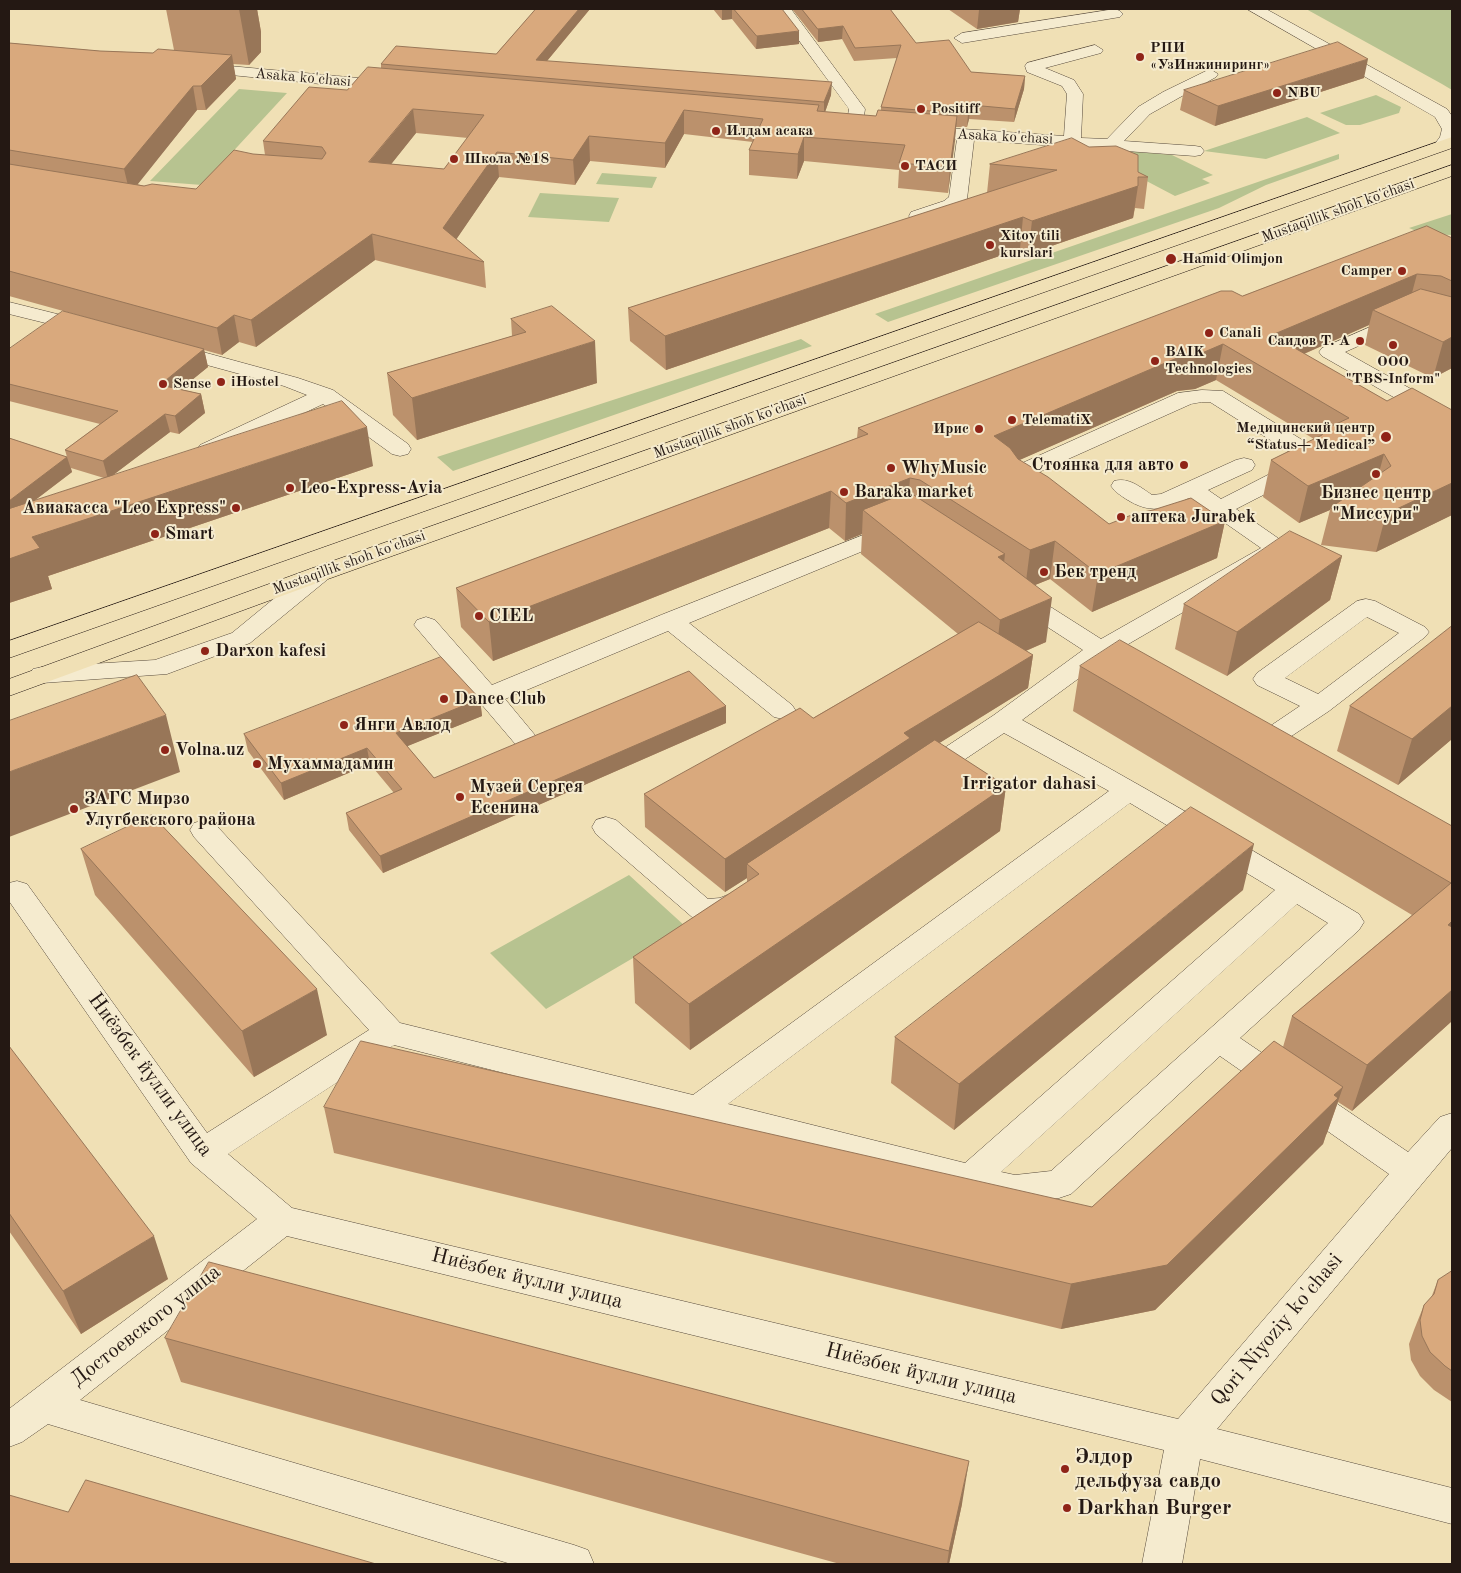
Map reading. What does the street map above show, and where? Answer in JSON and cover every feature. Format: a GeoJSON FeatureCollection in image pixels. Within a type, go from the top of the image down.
{"type":"FeatureCollection","features":[{"type":"Feature","properties":{"kind":"main road","name":"Mustaqillik shoh ko'chasi"},"geometry":{"type":"LineString","coordinates":[[9,650],[1447,144]]}},
{"type":"Feature","properties":{"kind":"main road","name":"Mustaqillik shoh ko'chasi"},"geometry":{"type":"LineString","coordinates":[[9,688],[319,574],[1452,170]]}},
{"type":"Feature","properties":{"kind":"street"},"geometry":{"type":"LineString","coordinates":[[783,9],[857,110],[856,116],[849,124]]}},
{"type":"Feature","properties":{"kind":"street"},"geometry":{"type":"LineString","coordinates":[[1255,9],[1441,114],[1449,123],[1452,133],[1447,144]]}},
{"type":"Feature","properties":{"kind":"street"},"geometry":{"type":"LineString","coordinates":[[1018,13],[1038,25]]}},
{"type":"Feature","properties":{"kind":"street"},"geometry":{"type":"LineString","coordinates":[[962,38],[1115,14]]}},
{"type":"Feature","properties":{"kind":"street"},"geometry":{"type":"LineString","coordinates":[[1072,141],[1075,94],[1068,83],[1033,70],[1033,66],[1095,50]]}},
{"type":"Feature","properties":{"kind":"street","name":"Asaka ko'chasi"},"geometry":{"type":"LineString","coordinates":[[178,66],[405,87]]}},
{"type":"Feature","properties":{"kind":"street"},"geometry":{"type":"LineString","coordinates":[[1112,144],[1123,128],[1146,107],[1210,74]]}},
{"type":"Feature","properties":{"kind":"street"},"geometry":{"type":"LineString","coordinates":[[311,97],[327,80]]}},
{"type":"Feature","properties":{"kind":"street"},"geometry":{"type":"LineString","coordinates":[[829,122],[868,126]]}},
{"type":"Feature","properties":{"kind":"street","name":"Asaka ko'chasi"},"geometry":{"type":"LineString","coordinates":[[907,130],[1195,151]]}},
{"type":"Feature","properties":{"kind":"street"},"geometry":{"type":"LineString","coordinates":[[905,220],[956,202],[966,135]]}},
{"type":"Feature","properties":{"kind":"street"},"geometry":{"type":"LineString","coordinates":[[9,308],[111,333]]}},
{"type":"Feature","properties":{"kind":"street"},"geometry":{"type":"LineString","coordinates":[[1452,328],[1424,317],[1409,316],[1329,352],[1452,420]]}},
{"type":"Feature","properties":{"kind":"street"},"geometry":{"type":"LineString","coordinates":[[40,337],[64,320]]}},
{"type":"Feature","properties":{"kind":"street"},"geometry":{"type":"LineString","coordinates":[[149,343],[291,382],[324,395],[400,449]]}},
{"type":"Feature","properties":{"kind":"street"},"geometry":{"type":"LineString","coordinates":[[192,457],[324,395]]}},
{"type":"Feature","properties":{"kind":"street"},"geometry":{"type":"LineString","coordinates":[[1215,396],[1304,450],[1307,458],[1304,466],[1218,508],[1131,544],[1111,544],[1023,490],[1017,482],[1017,474],[1186,398],[1215,396]]}},
{"type":"Feature","properties":{"kind":"street"},"geometry":{"type":"LineString","coordinates":[[334,431],[361,421]]}},
{"type":"Feature","properties":{"kind":"street"},"geometry":{"type":"LineString","coordinates":[[1122,486],[1148,503],[1167,500],[1244,466]]}},
{"type":"Feature","properties":{"kind":"street"},"geometry":{"type":"LineString","coordinates":[[906,787],[1099,651],[1277,548],[1191,489]]}},
{"type":"Feature","properties":{"kind":"street"},"geometry":{"type":"LineString","coordinates":[[488,696],[670,620],[913,526]]}},
{"type":"Feature","properties":{"kind":"street"},"geometry":{"type":"LineString","coordinates":[[42,676],[158,668],[241,638],[319,574]]}},
{"type":"Feature","properties":{"kind":"street"},"geometry":{"type":"LineString","coordinates":[[1000,584],[1099,651],[1134,670]]}},
{"type":"Feature","properties":{"kind":"street"},"geometry":{"type":"LineString","coordinates":[[1288,758],[1254,738],[1320,705],[1416,632],[1366,606],[1266,679],[1320,705]]}},
{"type":"Feature","properties":{"kind":"street"},"geometry":{"type":"LineString","coordinates":[[670,620],[784,711]]}},
{"type":"Feature","properties":{"kind":"street"},"geometry":{"type":"LineString","coordinates":[[426,624],[526,740]]}},
{"type":"Feature","properties":{"kind":"street"},"geometry":{"type":"LineString","coordinates":[[204,830],[390,1032],[970,1179],[1015,1189],[1058,1184],[1349,922],[1129,790],[1003,720]]}},
{"type":"Feature","properties":{"kind":"street"},"geometry":{"type":"LineString","coordinates":[[698,1109],[1129,790]]}},
{"type":"Feature","properties":{"kind":"street"},"geometry":{"type":"LineString","coordinates":[[606,827],[702,910],[727,908],[760,886]]}},
{"type":"Feature","properties":{"kind":"street"},"geometry":{"type":"LineString","coordinates":[[970,1179],[1295,889]]}},
{"type":"Feature","properties":{"kind":"street","name":"Ниёзбек йулли улица"},"geometry":{"type":"LineString","coordinates":[[17,891],[203,1153],[282,1220],[1185,1438],[1452,1506]]}},
{"type":"Feature","properties":{"kind":"street"},"geometry":{"type":"LineString","coordinates":[[203,1153],[390,1032]]}},
{"type":"Feature","properties":{"kind":"street"},"geometry":{"type":"LineString","coordinates":[[1218,1039],[1411,1172]]}},
{"type":"Feature","properties":{"kind":"street","name":"Qori Niyoziy ko'chasi"},"geometry":{"type":"LineString","coordinates":[[1185,1438],[1452,1126]]}},
{"type":"Feature","properties":{"kind":"street","name":"Достоевского улица"},"geometry":{"type":"LineString","coordinates":[[9,1430],[44,1406],[282,1220]]}},
{"type":"Feature","properties":{"kind":"street"},"geometry":{"type":"LineString","coordinates":[[44,1406],[574,1564]]}},
{"type":"Feature","properties":{"kind":"street"},"geometry":{"type":"LineString","coordinates":[[1162,1564],[1185,1438]]}},
{"type":"Feature","properties":{"kind":"green space"},"geometry":{"type":"Polygon","coordinates":[[[1306,9],[1452,9],[1452,90],[1442,84],[1306,9]]]}},
{"type":"Feature","properties":{"kind":"green space"},"geometry":{"type":"Polygon","coordinates":[[[239,89],[287,93],[202,185],[150,181],[239,89]]]}},
{"type":"Feature","properties":{"kind":"green space"},"geometry":{"type":"Polygon","coordinates":[[[1376,95],[1401,107],[1399,113],[1360,125],[1346,125],[1320,113],[1376,95]]]}},
{"type":"Feature","properties":{"kind":"green space"},"geometry":{"type":"Polygon","coordinates":[[[1307,117],[1340,133],[1266,159],[1204,151],[1307,117]]]}},
{"type":"Feature","properties":{"kind":"green space"},"geometry":{"type":"Polygon","coordinates":[[[1114,150],[1172,155],[1213,175],[1202,179],[1210,183],[1175,196],[1099,156],[1114,150]]]}},
{"type":"Feature","properties":{"kind":"green space"},"geometry":{"type":"Polygon","coordinates":[[[1339,154],[1339,159],[1266,185],[1219,208],[888,322],[875,314],[1339,154]]]}},
{"type":"Feature","properties":{"kind":"green space"},"geometry":{"type":"Polygon","coordinates":[[[602,173],[657,177],[652,188],[596,184],[602,173]]]}},
{"type":"Feature","properties":{"kind":"green space"},"geometry":{"type":"Polygon","coordinates":[[[540,193],[619,198],[609,222],[528,217],[540,193]]]}},
{"type":"Feature","properties":{"kind":"green space"},"geometry":{"type":"Polygon","coordinates":[[[1452,214],[1452,235],[1424,234],[1409,228],[1452,214]]]}},
{"type":"Feature","properties":{"kind":"green space"},"geometry":{"type":"Polygon","coordinates":[[[801,339],[812,346],[453,471],[437,457],[801,339]]]}},
{"type":"Feature","properties":{"kind":"green space"},"geometry":{"type":"Polygon","coordinates":[[[629,875],[686,927],[546,1009],[490,953],[629,875]]]}},
{"type":"Feature","properties":{"kind":"building"},"geometry":{"type":"Polygon","coordinates":[[[536,9],[579,9],[536,60],[832,82],[824,102],[381,64],[396,46],[496,54],[536,9]]]}},
{"type":"Feature","properties":{"kind":"building"},"geometry":{"type":"Polygon","coordinates":[[[734,9],[782,9],[799,31],[757,36],[734,9]]]}},
{"type":"Feature","properties":{"kind":"building"},"geometry":{"type":"Polygon","coordinates":[[[802,9],[890,9],[916,43],[949,40],[971,72],[1025,76],[1015,109],[971,105],[968,114],[881,107],[901,45],[855,48],[843,26],[818,29],[802,9]]]}},
{"type":"Feature","properties":{"kind":"building"},"geometry":{"type":"Polygon","coordinates":[[[1338,42],[1368,59],[1218,106],[1184,90],[1338,42]]]}},
{"type":"Feature","properties":{"kind":"building"},"geometry":{"type":"Polygon","coordinates":[[[9,43],[100,51],[153,53],[158,49],[232,55],[201,86],[193,86],[124,169],[9,150],[9,43]]]}},
{"type":"Feature","properties":{"kind":"building"},"geometry":{"type":"Polygon","coordinates":[[[368,67],[819,105],[817,111],[876,116],[878,110],[957,116],[950,167],[899,163],[905,145],[804,137],[798,154],[749,150],[763,119],[684,110],[665,143],[589,136],[573,160],[497,152],[443,228],[484,262],[372,234],[251,320],[234,315],[217,328],[9,271],[9,164],[144,186],[152,184],[196,189],[234,150],[253,154],[322,159],[326,153],[322,147],[263,141],[309,87],[347,90],[368,67]],[[413,109],[369,162],[444,169],[484,115],[413,109]]]}},
{"type":"Feature","properties":{"kind":"building"},"geometry":{"type":"Polygon","coordinates":[[[1072,138],[1089,147],[1116,146],[1138,155],[1138,172],[1148,177],[1138,177],[1138,186],[1032,221],[1023,217],[665,336],[628,308],[1057,170],[990,164],[1072,138]]]}},
{"type":"Feature","properties":{"kind":"building"},"geometry":{"type":"Polygon","coordinates":[[[1427,226],[1452,238],[1452,281],[1441,276],[1417,274],[1272,335],[1387,401],[1412,388],[1452,410],[1452,483],[1386,514],[1330,508],[1391,466],[1384,454],[1308,486],[1271,460],[1322,435],[1325,429],[1349,418],[1223,344],[1202,353],[1184,355],[994,436],[1010,448],[1018,459],[1048,477],[1109,524],[1134,514],[1191,498],[1225,521],[1098,574],[1055,541],[1030,550],[920,480],[910,478],[846,503],[831,491],[489,622],[456,588],[868,434],[858,428],[1221,291],[1232,291],[1242,296],[1427,226]]]}},
{"type":"Feature","properties":{"kind":"building"},"geometry":{"type":"Polygon","coordinates":[[[1421,289],[1452,297],[1452,337],[1443,342],[1373,310],[1421,289]]]}},
{"type":"Feature","properties":{"kind":"building"},"geometry":{"type":"Polygon","coordinates":[[[552,306],[595,341],[412,398],[387,373],[526,332],[511,319],[552,306]]]}},
{"type":"Feature","properties":{"kind":"building"},"geometry":{"type":"Polygon","coordinates":[[[63,311],[204,349],[160,385],[201,394],[175,416],[165,414],[103,461],[65,450],[118,411],[9,384],[9,349],[63,311]]]}},
{"type":"Feature","properties":{"kind":"building"},"geometry":{"type":"Polygon","coordinates":[[[342,401],[367,427],[32,537],[40,548],[9,559],[9,509],[342,401]]]}},
{"type":"Feature","properties":{"kind":"building"},"geometry":{"type":"Polygon","coordinates":[[[9,438],[67,457],[9,501],[9,438]]]}},
{"type":"Feature","properties":{"kind":"building"},"geometry":{"type":"Polygon","coordinates":[[[909,492],[1005,554],[998,557],[1052,598],[1000,620],[863,510],[909,492]]]}},
{"type":"Feature","properties":{"kind":"building"},"geometry":{"type":"Polygon","coordinates":[[[1290,531],[1342,556],[1237,632],[1184,604],[1290,531]]]}},
{"type":"Feature","properties":{"kind":"building"},"geometry":{"type":"Polygon","coordinates":[[[979,622],[1033,655],[904,733],[910,738],[725,859],[644,794],[800,708],[813,718],[979,622]]]}},
{"type":"Feature","properties":{"kind":"building"},"geometry":{"type":"Polygon","coordinates":[[[1452,626],[1452,706],[1412,739],[1350,706],[1452,626]]]}},
{"type":"Feature","properties":{"kind":"building"},"geometry":{"type":"Polygon","coordinates":[[[1120,640],[1452,826],[1452,921],[1448,925],[1452,927],[1452,990],[1367,1065],[1292,1016],[1451,883],[1080,666],[1120,640]]]}},
{"type":"Feature","properties":{"kind":"building"},"geometry":{"type":"Polygon","coordinates":[[[441,657],[480,699],[396,733],[434,778],[689,671],[726,706],[380,856],[346,813],[402,789],[367,748],[281,783],[244,734],[441,657]]]}},
{"type":"Feature","properties":{"kind":"building"},"geometry":{"type":"Polygon","coordinates":[[[137,675],[166,715],[9,772],[9,721],[137,675]]]}},
{"type":"Feature","properties":{"kind":"building"},"geometry":{"type":"Polygon","coordinates":[[[935,740],[1006,786],[689,1004],[633,957],[759,874],[747,864],[935,740]]]}},
{"type":"Feature","properties":{"kind":"building"},"geometry":{"type":"Polygon","coordinates":[[[1191,807],[1254,844],[959,1084],[895,1037],[1191,807]]]}},
{"type":"Feature","properties":{"kind":"building"},"geometry":{"type":"Polygon","coordinates":[[[152,815],[317,989],[242,1031],[81,849],[152,815]]]}},
{"type":"Feature","properties":{"kind":"building"},"geometry":{"type":"Polygon","coordinates":[[[361,1041],[1092,1207],[1274,1041],[1343,1087],[1334,1095],[1338,1098],[1167,1265],[1071,1284],[324,1107],[361,1041]]]}},
{"type":"Feature","properties":{"kind":"building"},"geometry":{"type":"Polygon","coordinates":[[[9,1046],[154,1236],[63,1291],[9,1213],[9,1046]]]}},
{"type":"Feature","properties":{"kind":"building"},"geometry":{"type":"Polygon","coordinates":[[[209,1262],[969,1461],[949,1551],[165,1338],[209,1262]]]}},
{"type":"Feature","properties":{"kind":"building"},"geometry":{"type":"Polygon","coordinates":[[[1452,1271],[1452,1371],[1430,1352],[1422,1336],[1420,1320],[1424,1305],[1434,1294],[1438,1280],[1452,1271]]]}},
{"type":"Feature","properties":{"kind":"building"},"geometry":{"type":"Polygon","coordinates":[[[86,1480],[376,1564],[9,1564],[9,1495],[68,1512],[86,1480]]]}},
{"type":"Feature","properties":{"kind":"place","name":"РПИ «УзИнжиниринг»"},"geometry":{"type":"Point","coordinates":[1140,57]}},
{"type":"Feature","properties":{"kind":"place","name":"NBU"},"geometry":{"type":"Point","coordinates":[1277,93]}},
{"type":"Feature","properties":{"kind":"place","name":"Positiff"},"geometry":{"type":"Point","coordinates":[921,109]}},
{"type":"Feature","properties":{"kind":"place","name":"Илдам асака"},"geometry":{"type":"Point","coordinates":[716,131]}},
{"type":"Feature","properties":{"kind":"place","name":"Школа №18"},"geometry":{"type":"Point","coordinates":[454,159]}},
{"type":"Feature","properties":{"kind":"place","name":"ТАСИ"},"geometry":{"type":"Point","coordinates":[905,166]}},
{"type":"Feature","properties":{"kind":"place","name":"Xitoy tili kurslari"},"geometry":{"type":"Point","coordinates":[990,245]}},
{"type":"Feature","properties":{"kind":"place","name":"Hamid Olimjon"},"geometry":{"type":"Point","coordinates":[1171,259]}},
{"type":"Feature","properties":{"kind":"place","name":"Camper"},"geometry":{"type":"Point","coordinates":[1402,271]}},
{"type":"Feature","properties":{"kind":"place","name":"Canali"},"geometry":{"type":"Point","coordinates":[1209,333]}},
{"type":"Feature","properties":{"kind":"place","name":"Саидов Т. А"},"geometry":{"type":"Point","coordinates":[1360,341]}},
{"type":"Feature","properties":{"kind":"place","name":"ООО \"TBS-Inform\""},"geometry":{"type":"Point","coordinates":[1393,345]}},
{"type":"Feature","properties":{"kind":"place","name":"BAIK Technologies"},"geometry":{"type":"Point","coordinates":[1155,361]}},
{"type":"Feature","properties":{"kind":"place","name":"iHostel"},"geometry":{"type":"Point","coordinates":[221,382]}},
{"type":"Feature","properties":{"kind":"place","name":"Sense"},"geometry":{"type":"Point","coordinates":[163,384]}},
{"type":"Feature","properties":{"kind":"place","name":"TelematiX"},"geometry":{"type":"Point","coordinates":[1012,420]}},
{"type":"Feature","properties":{"kind":"place","name":"Ирис"},"geometry":{"type":"Point","coordinates":[979,429]}},
{"type":"Feature","properties":{"kind":"place","name":"Медицинский центр “Status+ Medical”"},"geometry":{"type":"Point","coordinates":[1386,437]}},
{"type":"Feature","properties":{"kind":"place","name":"Стоянка для авто"},"geometry":{"type":"Point","coordinates":[1184,465]}},
{"type":"Feature","properties":{"kind":"place","name":"WhyMusic"},"geometry":{"type":"Point","coordinates":[891,468]}},
{"type":"Feature","properties":{"kind":"place","name":"Бизнес центр \"Миссури\""},"geometry":{"type":"Point","coordinates":[1376,474]}},
{"type":"Feature","properties":{"kind":"place","name":"Leo-Express-Avia"},"geometry":{"type":"Point","coordinates":[290,488]}},
{"type":"Feature","properties":{"kind":"place","name":"Baraka market"},"geometry":{"type":"Point","coordinates":[844,492]}},
{"type":"Feature","properties":{"kind":"place","name":"Авиакасса \"Leo Express\""},"geometry":{"type":"Point","coordinates":[236,508]}},
{"type":"Feature","properties":{"kind":"place","name":"аптека Jurabek"},"geometry":{"type":"Point","coordinates":[1121,517]}},
{"type":"Feature","properties":{"kind":"place","name":"Smart"},"geometry":{"type":"Point","coordinates":[155,534]}},
{"type":"Feature","properties":{"kind":"place","name":"Бек тренд"},"geometry":{"type":"Point","coordinates":[1044,572]}},
{"type":"Feature","properties":{"kind":"place","name":"CIEL"},"geometry":{"type":"Point","coordinates":[479,616]}},
{"type":"Feature","properties":{"kind":"place","name":"Darxon kafesi"},"geometry":{"type":"Point","coordinates":[205,651]}},
{"type":"Feature","properties":{"kind":"place","name":"Dance Club"},"geometry":{"type":"Point","coordinates":[444,699]}},
{"type":"Feature","properties":{"kind":"place","name":"Янги Авлод"},"geometry":{"type":"Point","coordinates":[344,725]}},
{"type":"Feature","properties":{"kind":"place","name":"Volna.uz"},"geometry":{"type":"Point","coordinates":[165,750]}},
{"type":"Feature","properties":{"kind":"place","name":"Мухаммадамин"},"geometry":{"type":"Point","coordinates":[257,764]}},
{"type":"Feature","properties":{"kind":"place","name":"Музей Сергея Есенина"},"geometry":{"type":"Point","coordinates":[460,797]}},
{"type":"Feature","properties":{"kind":"place","name":"ЗАГС Мирзо Улугбекского района"},"geometry":{"type":"Point","coordinates":[74,809]}},
{"type":"Feature","properties":{"kind":"place","name":"Элдор дельфуза савдо"},"geometry":{"type":"Point","coordinates":[1065,1469]}},
{"type":"Feature","properties":{"kind":"place","name":"Darkhan Burger"},"geometry":{"type":"Point","coordinates":[1067,1508]}},
{"type":"Feature","properties":{"kind":"district","name":"Irrigator dahasi"},"geometry":{"type":"Point","coordinates":[1029,784]}}]}
